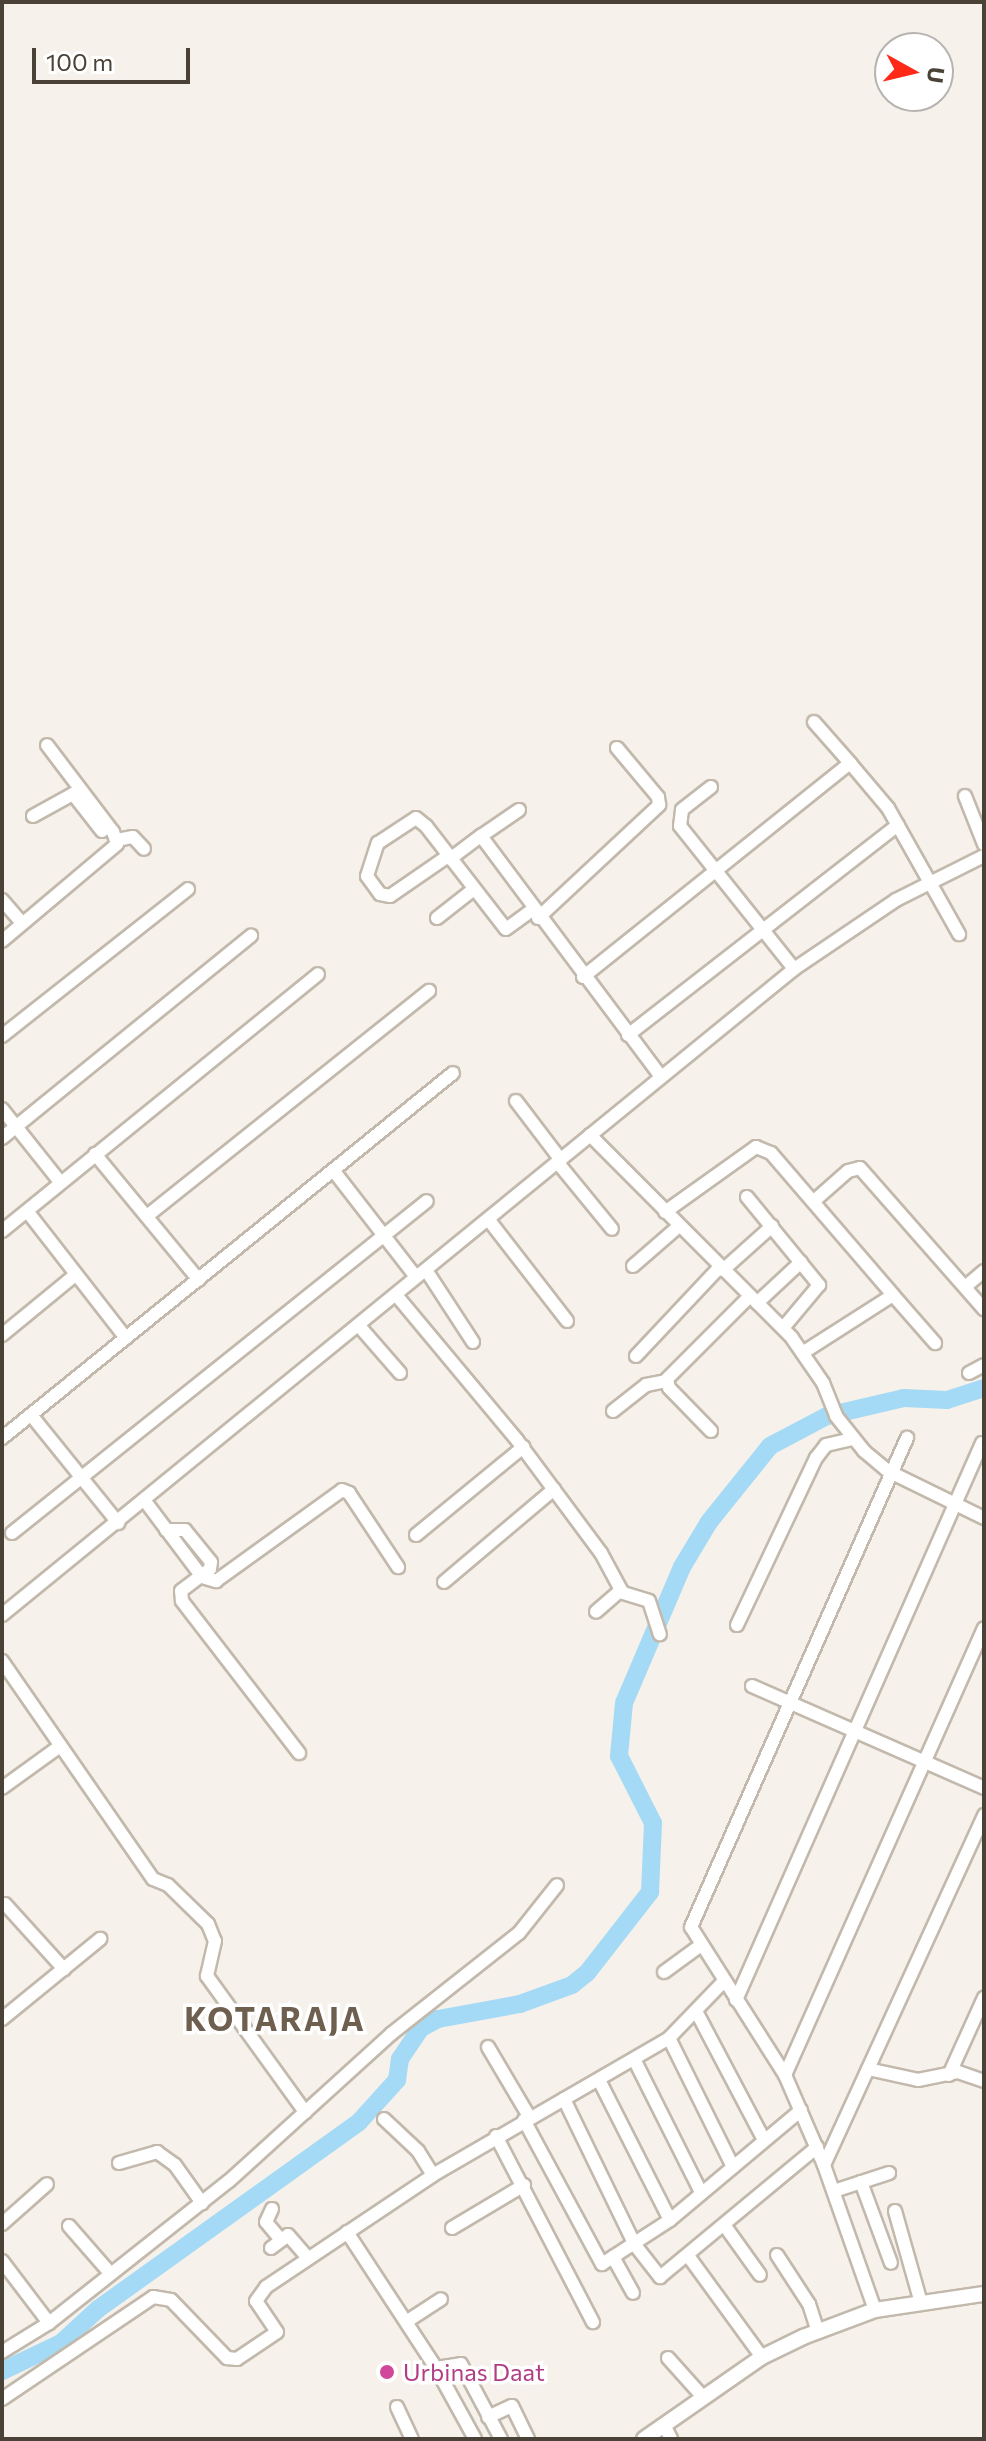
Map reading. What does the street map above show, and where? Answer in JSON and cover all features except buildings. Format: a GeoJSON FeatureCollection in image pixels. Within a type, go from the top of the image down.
{"type":"FeatureCollection","features":[{"type":"Feature","properties":{"kind":"street"},"geometry":{"type":"LineString","coordinates":[[814,722],[898,825],[959,934]]}},
{"type":"Feature","properties":{"kind":"street"},"geometry":{"type":"LineString","coordinates":[[47,745],[116,844]]}},
{"type":"Feature","properties":{"kind":"street"},"geometry":{"type":"LineString","coordinates":[[519,810],[449,858],[390,896],[380,894],[368,880],[378,843],[413,818],[426,826],[449,858],[506,929],[535,914],[659,805],[658,797],[617,748]]}},
{"type":"Feature","properties":{"kind":"street"},"geometry":{"type":"LineString","coordinates":[[583,977],[850,763]]}},
{"type":"Feature","properties":{"kind":"street"},"geometry":{"type":"LineString","coordinates":[[711,787],[682,810],[679,819],[715,871],[794,969]]}},
{"type":"Feature","properties":{"kind":"street"},"geometry":{"type":"LineString","coordinates":[[33,816],[73,794],[116,844]]}},
{"type":"Feature","properties":{"kind":"street"},"geometry":{"type":"LineString","coordinates":[[965,796],[984,844]]}},
{"type":"Feature","properties":{"kind":"street"},"geometry":{"type":"LineString","coordinates":[[628,1035],[898,825]]}},
{"type":"Feature","properties":{"kind":"street"},"geometry":{"type":"LineString","coordinates":[[481,836],[535,914],[659,1074]]}},
{"type":"Feature","properties":{"kind":"street"},"geometry":{"type":"LineString","coordinates":[[2,941],[116,844],[133,837],[144,849]]}},
{"type":"Feature","properties":{"kind":"street"},"geometry":{"type":"LineString","coordinates":[[2,1615],[360,1327],[560,1162],[659,1074],[794,969],[930,881],[984,856]]}},
{"type":"Feature","properties":{"kind":"street"},"geometry":{"type":"LineString","coordinates":[[2,1036],[188,889]]}},
{"type":"Feature","properties":{"kind":"street"},"geometry":{"type":"LineString","coordinates":[[437,918],[474,889]]}},
{"type":"Feature","properties":{"kind":"street"},"geometry":{"type":"LineString","coordinates":[[2,900],[22,923]]}},
{"type":"Feature","properties":{"kind":"street"},"geometry":{"type":"LineString","coordinates":[[2,1138],[251,936]]}},
{"type":"Feature","properties":{"kind":"street"},"geometry":{"type":"LineString","coordinates":[[2,1231],[318,974]]}},
{"type":"Feature","properties":{"kind":"street"},"geometry":{"type":"LineString","coordinates":[[147,1216],[429,991]]}},
{"type":"Feature","properties":{"kind":"street"},"geometry":{"type":"LineString","coordinates":[[2,1438],[453,1073]]}},
{"type":"Feature","properties":{"kind":"street"},"geometry":{"type":"LineString","coordinates":[[516,1101],[612,1229]]}},
{"type":"Feature","properties":{"kind":"street"},"geometry":{"type":"LineString","coordinates":[[2,1109],[60,1182]]}},
{"type":"Feature","properties":{"kind":"street"},"geometry":{"type":"LineString","coordinates":[[590,1135],[804,1352],[832,1410],[850,1436],[888,1471],[984,1518]]}},
{"type":"Feature","properties":{"kind":"street"},"geometry":{"type":"LineString","coordinates":[[665,1212],[758,1146],[771,1153],[935,1343]]}},
{"type":"Feature","properties":{"kind":"street"},"geometry":{"type":"LineString","coordinates":[[95,1154],[199,1280]]}},
{"type":"Feature","properties":{"kind":"street"},"geometry":{"type":"LineString","coordinates":[[814,1201],[848,1171],[860,1168],[984,1309]]}},
{"type":"Feature","properties":{"kind":"street"},"geometry":{"type":"LineString","coordinates":[[333,1170],[383,1236],[421,1274],[473,1342]]}},
{"type":"Feature","properties":{"kind":"street"},"geometry":{"type":"LineString","coordinates":[[747,1197],[801,1262],[819,1289],[783,1328]]}},
{"type":"Feature","properties":{"kind":"street"},"geometry":{"type":"LineString","coordinates":[[12,1533],[427,1201]]}},
{"type":"Feature","properties":{"kind":"street"},"geometry":{"type":"LineString","coordinates":[[27,1211],[126,1338]]}},
{"type":"Feature","properties":{"kind":"street"},"geometry":{"type":"LineString","coordinates":[[488,1219],[567,1321]]}},
{"type":"Feature","properties":{"kind":"street"},"geometry":{"type":"LineString","coordinates":[[633,1266],[679,1226]]}},
{"type":"Feature","properties":{"kind":"street"},"geometry":{"type":"LineString","coordinates":[[636,1356],[722,1269],[772,1226]]}},
{"type":"Feature","properties":{"kind":"street"},"geometry":{"type":"LineString","coordinates":[[613,1411],[646,1385],[666,1381],[753,1299],[801,1262]]}},
{"type":"Feature","properties":{"kind":"street"},"geometry":{"type":"LineString","coordinates":[[965,1287],[984,1271]]}},
{"type":"Feature","properties":{"kind":"street"},"geometry":{"type":"LineString","coordinates":[[2,1335],[75,1275]]}},
{"type":"Feature","properties":{"kind":"street"},"geometry":{"type":"LineString","coordinates":[[804,1352],[893,1295]]}},
{"type":"Feature","properties":{"kind":"street"},"geometry":{"type":"LineString","coordinates":[[397,1296],[523,1447],[596,1545],[620,1592],[649,1601],[660,1634]]}},
{"type":"Feature","properties":{"kind":"street"},"geometry":{"type":"LineString","coordinates":[[360,1327],[400,1373]]}},
{"type":"Feature","properties":{"kind":"street"},"geometry":{"type":"LineString","coordinates":[[969,1373],[984,1365]]}},
{"type":"Feature","properties":{"kind":"street"},"geometry":{"type":"LineString","coordinates":[[666,1381],[711,1431]]}},
{"type":"Feature","properties":{"kind":"street"},"geometry":{"type":"LineString","coordinates":[[31,1415],[118,1523]]}},
{"type":"Feature","properties":{"kind":"street"},"geometry":{"type":"LineString","coordinates":[[737,1625],[816,1458],[826,1445],[850,1436]]}},
{"type":"Feature","properties":{"kind":"street"},"geometry":{"type":"LineString","coordinates":[[875,2310],[834,2191],[785,2075],[691,1927],[888,1471],[907,1438]]}},
{"type":"Feature","properties":{"kind":"street"},"geometry":{"type":"LineString","coordinates":[[736,2000],[982,1443]]}},
{"type":"Feature","properties":{"kind":"street"},"geometry":{"type":"LineString","coordinates":[[416,1535],[523,1447]]}},
{"type":"Feature","properties":{"kind":"street"},"geometry":{"type":"LineString","coordinates":[[444,1582],[554,1489]]}},
{"type":"Feature","properties":{"kind":"street"},"geometry":{"type":"LineString","coordinates":[[202,1577],[216,1581],[342,1490],[349,1493],[398,1567]]}},
{"type":"Feature","properties":{"kind":"street"},"geometry":{"type":"LineString","coordinates":[[145,1501],[166,1530],[185,1530],[211,1562],[202,1577],[181,1591],[182,1601],[299,1753]]}},
{"type":"Feature","properties":{"kind":"street"},"geometry":{"type":"LineString","coordinates":[[596,1612],[620,1592]]}},
{"type":"Feature","properties":{"kind":"street"},"geometry":{"type":"LineString","coordinates":[[785,2075],[984,1628]]}},
{"type":"Feature","properties":{"kind":"street"},"geometry":{"type":"LineString","coordinates":[[2,1661],[153,1879],[168,1885],[208,1924],[215,1941],[207,1976],[305,2112]]}},
{"type":"Feature","properties":{"kind":"street"},"geometry":{"type":"LineString","coordinates":[[752,1686],[984,1788]]}},
{"type":"Feature","properties":{"kind":"street"},"geometry":{"type":"LineString","coordinates":[[2,1788],[60,1746]]}},
{"type":"Feature","properties":{"kind":"street"},"geometry":{"type":"LineString","coordinates":[[824,2165],[984,1815]]}},
{"type":"Feature","properties":{"kind":"street"},"geometry":{"type":"LineString","coordinates":[[2,2352],[49,2323],[202,2203],[391,2034],[519,1933],[557,1885]]}},
{"type":"Feature","properties":{"kind":"street"},"geometry":{"type":"LineString","coordinates":[[5,1904],[64,1969]]}},
{"type":"Feature","properties":{"kind":"street"},"geometry":{"type":"LineString","coordinates":[[2,2019],[100,1939]]}},
{"type":"Feature","properties":{"kind":"street"},"geometry":{"type":"LineString","coordinates":[[664,1972],[701,1945]]}},
{"type":"Feature","properties":{"kind":"street"},"geometry":{"type":"LineString","coordinates":[[2,2399],[153,2297],[171,2300],[227,2358],[237,2359],[277,2332],[257,2297],[306,2256],[496,2136],[635,2061],[669,2038],[724,1981]]}},
{"type":"Feature","properties":{"kind":"street"},"geometry":{"type":"LineString","coordinates":[[949,2075],[984,1998]]}},
{"type":"Feature","properties":{"kind":"street"},"geometry":{"type":"LineString","coordinates":[[696,2011],[764,2140]]}},
{"type":"Feature","properties":{"kind":"street"},"geometry":{"type":"LineString","coordinates":[[669,2038],[733,2167]]}},
{"type":"Feature","properties":{"kind":"street"},"geometry":{"type":"LineString","coordinates":[[488,2047],[596,2261],[602,2264],[670,2220],[801,2110]]}},
{"type":"Feature","properties":{"kind":"street"},"geometry":{"type":"LineString","coordinates":[[635,2061],[701,2192]]}},
{"type":"Feature","properties":{"kind":"street"},"geometry":{"type":"LineString","coordinates":[[868,2069],[918,2080],[958,2072],[984,2081]]}},
{"type":"Feature","properties":{"kind":"street"},"geometry":{"type":"LineString","coordinates":[[599,2080],[670,2220]]}},
{"type":"Feature","properties":{"kind":"street"},"geometry":{"type":"LineString","coordinates":[[564,2099],[635,2245],[660,2277],[689,2257],[817,2147]]}},
{"type":"Feature","properties":{"kind":"street"},"geometry":{"type":"LineString","coordinates":[[384,2119],[418,2151],[433,2175]]}},
{"type":"Feature","properties":{"kind":"street"},"geometry":{"type":"LineString","coordinates":[[496,2136],[593,2322]]}},
{"type":"Feature","properties":{"kind":"street"},"geometry":{"type":"LineString","coordinates":[[119,2163],[157,2152],[175,2165],[202,2203]]}},
{"type":"Feature","properties":{"kind":"street"},"geometry":{"type":"LineString","coordinates":[[834,2191],[889,2173]]}},
{"type":"Feature","properties":{"kind":"street"},"geometry":{"type":"LineString","coordinates":[[861,2182],[891,2263]]}},
{"type":"Feature","properties":{"kind":"street"},"geometry":{"type":"LineString","coordinates":[[2,2224],[47,2184]]}},
{"type":"Feature","properties":{"kind":"street"},"geometry":{"type":"LineString","coordinates":[[452,2228],[524,2185]]}},
{"type":"Feature","properties":{"kind":"street"},"geometry":{"type":"LineString","coordinates":[[272,2209],[266,2222],[276,2244],[288,2235],[306,2256]]}},
{"type":"Feature","properties":{"kind":"street"},"geometry":{"type":"LineString","coordinates":[[895,2211],[921,2303]]}},
{"type":"Feature","properties":{"kind":"street"},"geometry":{"type":"LineString","coordinates":[[69,2226],[110,2273]]}},
{"type":"Feature","properties":{"kind":"street"},"geometry":{"type":"LineString","coordinates":[[725,2226],[760,2275]]}},
{"type":"Feature","properties":{"kind":"street"},"geometry":{"type":"LineString","coordinates":[[347,2232],[409,2320],[475,2439]]}},
{"type":"Feature","properties":{"kind":"street"},"geometry":{"type":"LineString","coordinates":[[777,2255],[809,2304],[818,2332]]}},
{"type":"Feature","properties":{"kind":"street"},"geometry":{"type":"LineString","coordinates":[[613,2257],[633,2293]]}},
{"type":"Feature","properties":{"kind":"street"},"geometry":{"type":"LineString","coordinates":[[689,2257],[762,2357]]}},
{"type":"Feature","properties":{"kind":"street"},"geometry":{"type":"LineString","coordinates":[[2,2261],[49,2323]]}},
{"type":"Feature","properties":{"kind":"street"},"geometry":{"type":"LineString","coordinates":[[644,2439],[668,2432],[703,2397],[762,2357],[818,2332],[875,2310],[984,2294]]}},
{"type":"Feature","properties":{"kind":"street"},"geometry":{"type":"LineString","coordinates":[[409,2320],[441,2299]]}},
{"type":"Feature","properties":{"kind":"street"},"geometry":{"type":"LineString","coordinates":[[668,2358],[703,2397]]}},
{"type":"Feature","properties":{"kind":"street"},"geometry":{"type":"LineString","coordinates":[[436,2368],[461,2364],[501,2439]]}},
{"type":"Feature","properties":{"kind":"street"},"geometry":{"type":"LineString","coordinates":[[488,2417],[512,2406],[528,2439]]}},
{"type":"Feature","properties":{"kind":"street"},"geometry":{"type":"LineString","coordinates":[[397,2407],[412,2439]]}},
{"type":"Feature","properties":{"kind":"waterway"},"geometry":{"type":"LineString","coordinates":[[2,2371],[61,2343],[98,2309],[359,2122],[397,2080],[400,2059],[421,2028],[438,2019],[520,2004],[572,1985],[587,1973],[650,1892],[653,1823],[619,1756],[624,1703],[682,1567],[709,1522],[770,1446],[827,1416],[904,1398],[947,1400],[984,1388]]}},
{"type":"Feature","properties":{"kind":"place","name":"Urbinas Daat"},"geometry":{"type":"Point","coordinates":[387,2372]}},
{"type":"Feature","properties":{"kind":"district","name":"KOTARAJA"},"geometry":{"type":"Point","coordinates":[275,2018]}}]}
